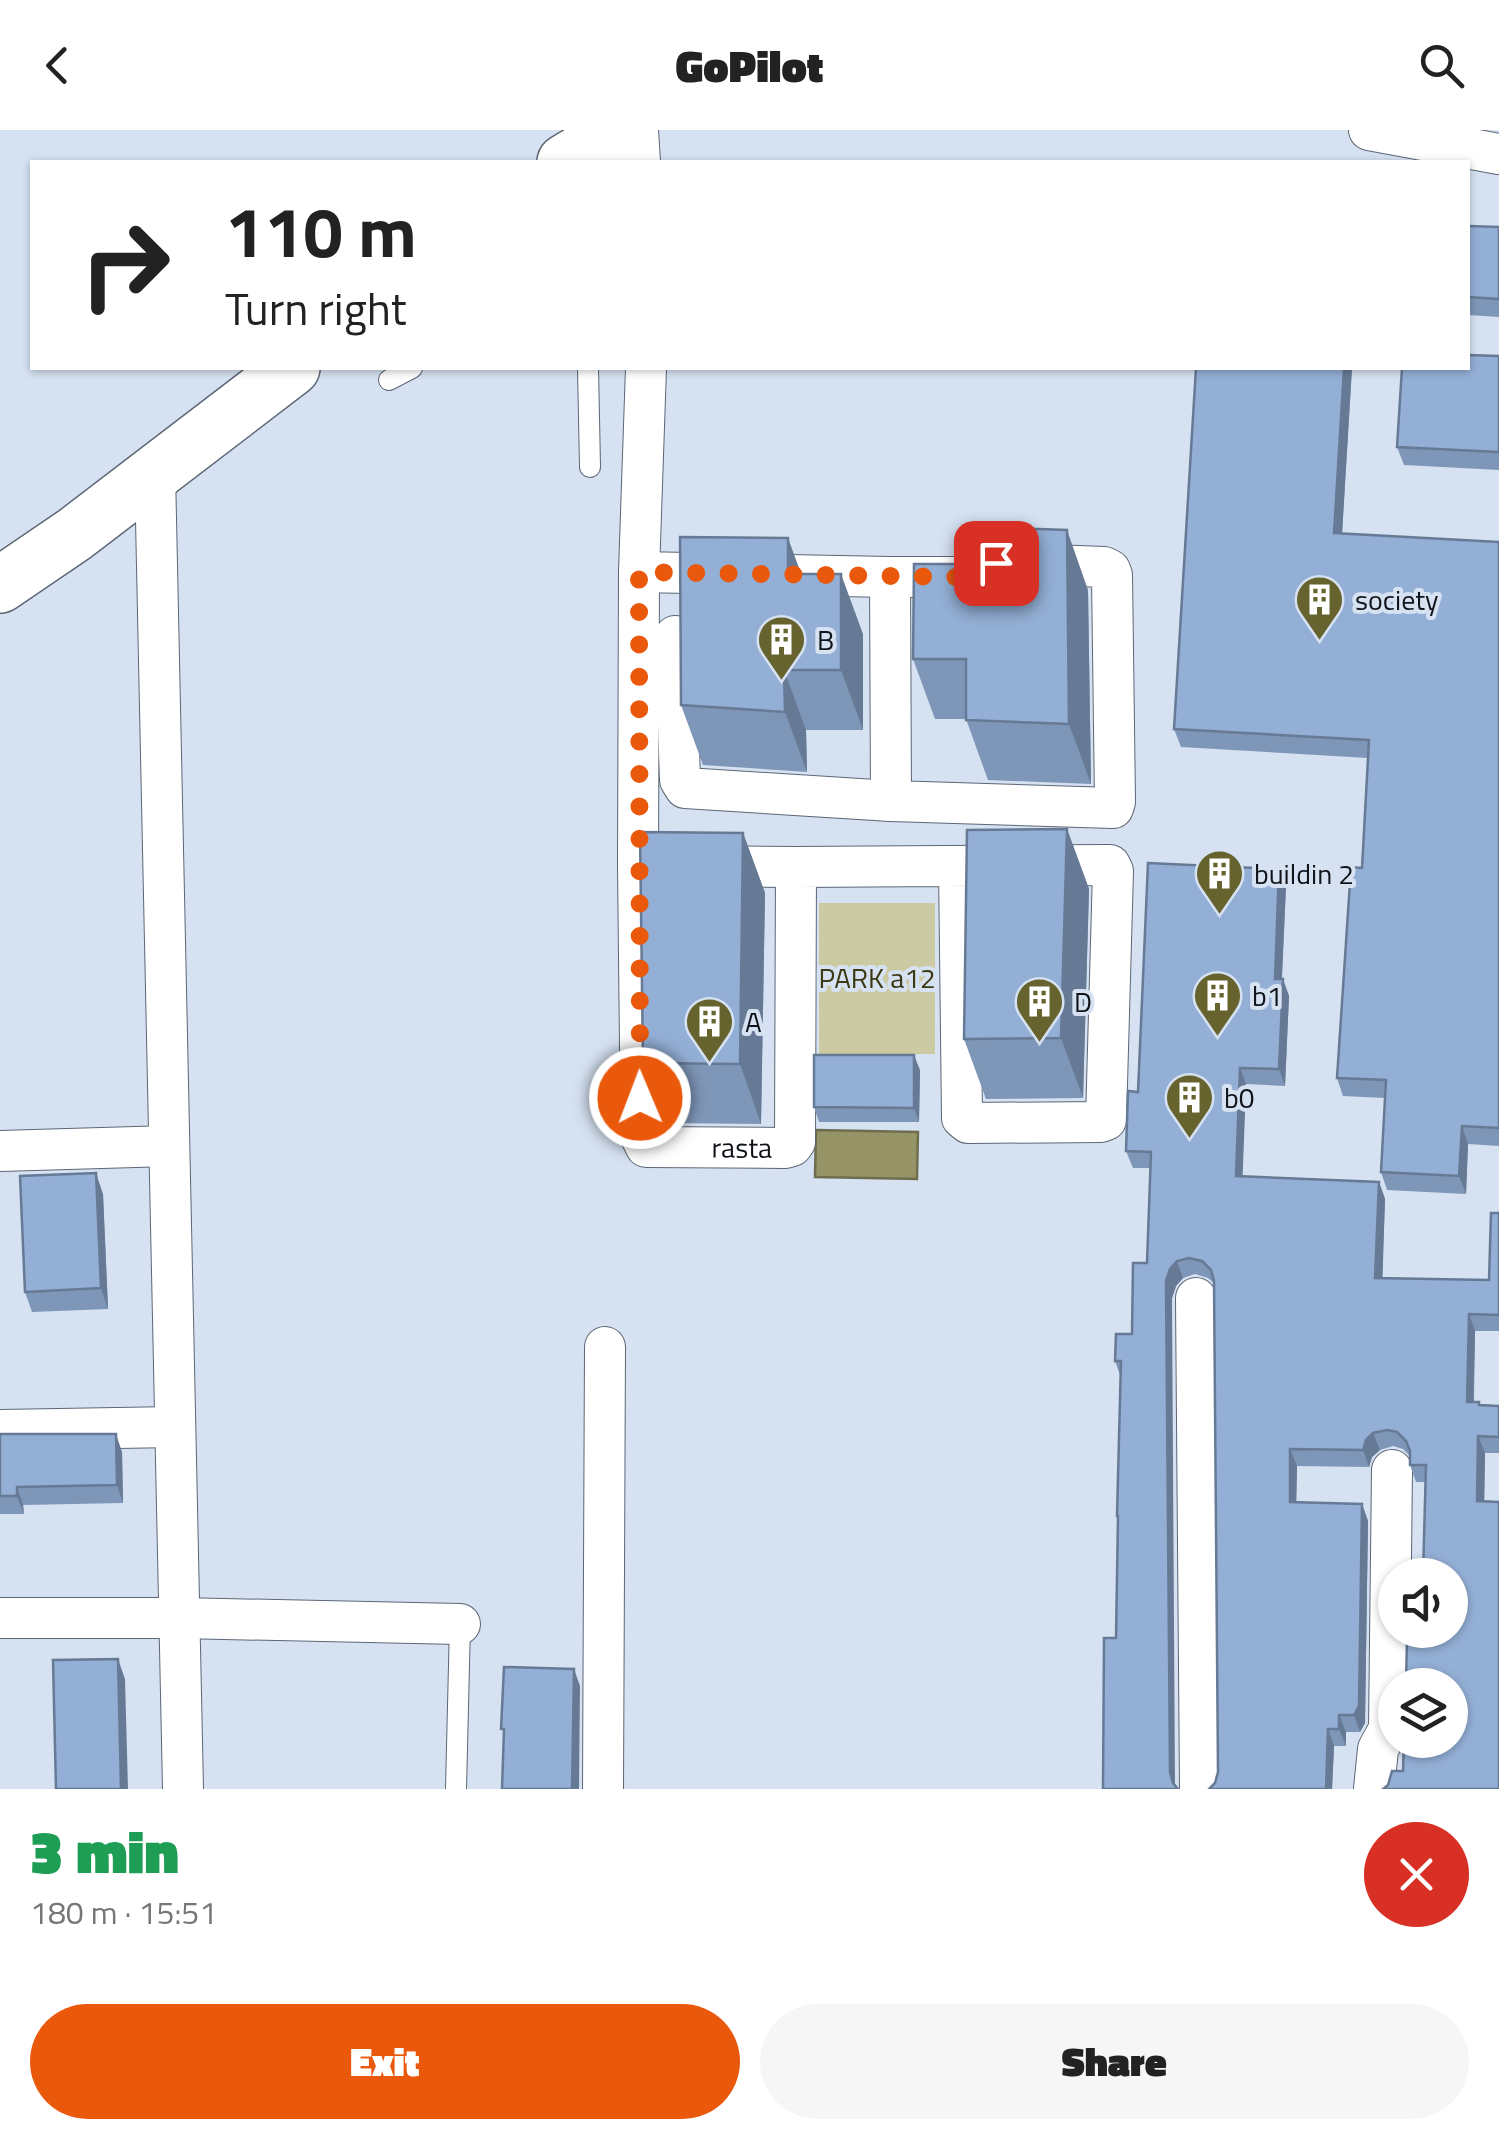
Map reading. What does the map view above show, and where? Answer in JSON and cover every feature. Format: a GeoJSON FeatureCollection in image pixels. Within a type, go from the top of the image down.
{"type":"FeatureCollection","features":[{"type":"Feature","properties":{"kind":"street"},"geometry":{"type":"LineString","coordinates":[[1368,130],[1410,133],[1499,154]]}},
{"type":"Feature","properties":{"kind":"street"},"geometry":{"type":"LineString","coordinates":[[0,585],[75,534],[289,370]]}},
{"type":"Feature","properties":{"kind":"street","name":"rasta"},"geometry":{"type":"LineString","coordinates":[[646,370],[639,572],[638,866],[641,1137],[642,1143],[651,1149],[785,1148],[796,1142],[796,867]]}},
{"type":"Feature","properties":{"kind":"street"},"geometry":{"type":"LineString","coordinates":[[155,472],[182,1789]]}},
{"type":"Feature","properties":{"kind":"street"},"geometry":{"type":"LineString","coordinates":[[639,572],[890,577],[966,576],[996,563],[1104,567],[1110,570],[1112,594],[1116,802],[1110,809],[685,788],[680,780],[676,636]]}},
{"type":"Feature","properties":{"kind":"street"},"geometry":{"type":"LineString","coordinates":[[890,577],[891,800]]}},
{"type":"Feature","properties":{"kind":"street"},"geometry":{"type":"LineString","coordinates":[[638,866],[1105,864],[1112,867],[1104,1122],[968,1123],[962,1118],[959,866]]}},
{"type":"Feature","properties":{"kind":"street"},"geometry":{"type":"LineString","coordinates":[[0,1151],[169,1146]]}},
{"type":"Feature","properties":{"kind":"street"},"geometry":{"type":"LineString","coordinates":[[1196,1298],[1200,1789]]}},
{"type":"Feature","properties":{"kind":"street"},"geometry":{"type":"LineString","coordinates":[[603,1789],[605,1346]]}},
{"type":"Feature","properties":{"kind":"street"},"geometry":{"type":"LineString","coordinates":[[0,1430],[175,1427]]}},
{"type":"Feature","properties":{"kind":"street"},"geometry":{"type":"LineString","coordinates":[[1374,1789],[1378,1750],[1390,1729],[1392,1470]]}},
{"type":"Feature","properties":{"kind":"street"},"geometry":{"type":"LineString","coordinates":[[0,1618],[460,1624]]}},
{"type":"Feature","properties":{"kind":"lane"},"geometry":{"type":"LineString","coordinates":[[389,380],[408,370]]}},
{"type":"Feature","properties":{"kind":"lane"},"geometry":{"type":"LineString","coordinates":[[588,370],[590,467]]}},
{"type":"Feature","properties":{"kind":"lane"},"geometry":{"type":"LineString","coordinates":[[456,1789],[460,1624]]}},
{"type":"Feature","properties":{"kind":"green space","name":"PARK a12"},"geometry":{"type":"Polygon","coordinates":[[[819,903],[935,903],[935,1054],[819,1054],[819,903]]]}},
{"type":"Feature","properties":{"kind":"shaded area"},"geometry":{"type":"Polygon","coordinates":[[[816,1130],[918,1132],[917,1179],[815,1177],[816,1130]]]}},
{"type":"Feature","properties":{"kind":"building"},"geometry":{"type":"Polygon","coordinates":[[[1470,226],[1499,227],[1499,299],[1470,297],[1470,226]]]}},
{"type":"Feature","properties":{"kind":"building"},"geometry":{"type":"Polygon","coordinates":[[[1470,355],[1499,356],[1499,452],[1397,447],[1402,370],[1470,370],[1470,355]]]}},
{"type":"Feature","properties":{"kind":"building"},"geometry":{"type":"Polygon","coordinates":[[[1196,370],[1344,370],[1334,533],[1499,542],[1499,1128],[1462,1126],[1459,1176],[1381,1172],[1386,1080],[1337,1078],[1351,867],[1362,868],[1369,740],[1174,729],[1196,370]]]}},
{"type":"Feature","properties":{"kind":"building"},"geometry":{"type":"Polygon","coordinates":[[[979,527],[1067,530],[1069,724],[966,720],[966,659],[913,659],[914,564],[971,564],[971,531],[979,527]]]}},
{"type":"Feature","properties":{"kind":"building"},"geometry":{"type":"Polygon","coordinates":[[[680,537],[788,538],[788,574],[841,574],[841,670],[784,670],[785,712],[681,705],[680,537]]]}},
{"type":"Feature","properties":{"kind":"building"},"geometry":{"type":"Polygon","coordinates":[[[1067,829],[1061,1038],[964,1039],[967,830],[1067,829]]]}},
{"type":"Feature","properties":{"kind":"building"},"geometry":{"type":"Polygon","coordinates":[[[640,832],[743,833],[740,1064],[643,1063],[640,832]]]}},
{"type":"Feature","properties":{"kind":"building"},"geometry":{"type":"Polygon","coordinates":[[[1148,863],[1279,869],[1275,979],[1283,979],[1279,1069],[1240,1068],[1236,1176],[1379,1182],[1375,1278],[1489,1280],[1491,1213],[1499,1213],[1499,1315],[1469,1314],[1467,1402],[1499,1406],[1499,1437],[1478,1436],[1477,1501],[1499,1502],[1499,1789],[1383,1789],[1392,1771],[1403,1771],[1403,1758],[1468,1758],[1468,1668],[1406,1668],[1407,1648],[1468,1648],[1468,1558],[1423,1558],[1426,1465],[1410,1465],[1406,1441],[1397,1432],[1387,1430],[1373,1433],[1363,1450],[1290,1449],[1290,1502],[1362,1504],[1359,1706],[1354,1715],[1339,1715],[1339,1729],[1328,1729],[1326,1789],[1209,1789],[1218,1772],[1214,1281],[1211,1270],[1202,1261],[1189,1258],[1177,1261],[1166,1281],[1170,1772],[1178,1789],[1103,1789],[1104,1638],[1116,1638],[1121,1361],[1115,1361],[1116,1334],[1132,1334],[1133,1263],[1147,1263],[1151,1152],[1126,1151],[1128,1091],[1138,1092],[1148,863]]]}},
{"type":"Feature","properties":{"kind":"building"},"geometry":{"type":"Polygon","coordinates":[[[814,1055],[914,1055],[914,1108],[814,1107],[814,1055]]]}},
{"type":"Feature","properties":{"kind":"building"},"geometry":{"type":"Polygon","coordinates":[[[96,1173],[101,1288],[25,1292],[20,1176],[96,1173]]]}},
{"type":"Feature","properties":{"kind":"building"},"geometry":{"type":"Polygon","coordinates":[[[0,1434],[116,1434],[117,1485],[17,1487],[17,1496],[0,1496],[0,1434]]]}},
{"type":"Feature","properties":{"kind":"building"},"geometry":{"type":"Polygon","coordinates":[[[118,1659],[121,1789],[56,1789],[53,1660],[118,1659]]]}},
{"type":"Feature","properties":{"kind":"building"},"geometry":{"type":"Polygon","coordinates":[[[504,1667],[574,1669],[572,1789],[502,1789],[504,1667]]]}},
{"type":"Feature","properties":{"kind":"place","name":"society"},"geometry":{"type":"Point","coordinates":[1320,642]}},
{"type":"Feature","properties":{"kind":"place","name":"B"},"geometry":{"type":"Point","coordinates":[782,682]}},
{"type":"Feature","properties":{"kind":"place","name":"buildin 2"},"geometry":{"type":"Point","coordinates":[1219,916]}},
{"type":"Feature","properties":{"kind":"place","name":"b1"},"geometry":{"type":"Point","coordinates":[1217,1038]}},
{"type":"Feature","properties":{"kind":"place","name":"D"},"geometry":{"type":"Point","coordinates":[1039,1044]}},
{"type":"Feature","properties":{"kind":"place","name":"A"},"geometry":{"type":"Point","coordinates":[710,1064]}},
{"type":"Feature","properties":{"kind":"place","name":"b0"},"geometry":{"type":"Point","coordinates":[1189,1140]}},
{"type":"Feature","properties":{"kind":"route"},"geometry":{"type":"LineString","coordinates":[[640,1098],[639,572],[956,577],[996,563]]}}]}
